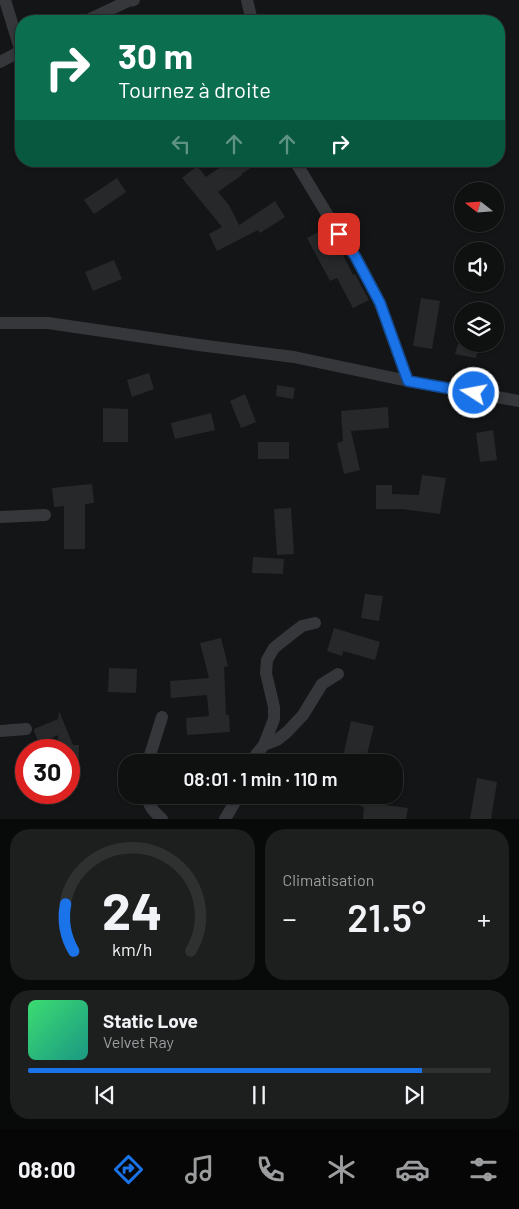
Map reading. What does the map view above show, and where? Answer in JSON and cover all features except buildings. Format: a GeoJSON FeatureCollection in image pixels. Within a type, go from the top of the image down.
{"type":"FeatureCollection","features":[{"type":"Feature","properties":{"kind":"street"},"geometry":{"type":"LineString","coordinates":[[5,0],[15,32]]}},
{"type":"Feature","properties":{"kind":"street"},"geometry":{"type":"LineString","coordinates":[[99,15],[130,0]]}},
{"type":"Feature","properties":{"kind":"street"},"geometry":{"type":"LineString","coordinates":[[247,0],[251,15]]}},
{"type":"Feature","properties":{"kind":"street"},"geometry":{"type":"LineString","coordinates":[[0,62],[15,55]]}},
{"type":"Feature","properties":{"kind":"street"},"geometry":{"type":"LineString","coordinates":[[299,167],[339,234],[355,256],[380,303],[408,381]]}},
{"type":"Feature","properties":{"kind":"street"},"geometry":{"type":"LineString","coordinates":[[0,322],[48,323],[294,357],[408,381],[519,401]]}},
{"type":"Feature","properties":{"kind":"street"},"geometry":{"type":"LineString","coordinates":[[0,517],[45,515]]}},
{"type":"Feature","properties":{"kind":"street"},"geometry":{"type":"LineString","coordinates":[[257,754],[264,745],[274,719],[274,707],[266,673],[267,660],[274,648],[302,626],[315,624]]}},
{"type":"Feature","properties":{"kind":"street"},"geometry":{"type":"LineString","coordinates":[[264,745],[277,740],[287,732],[303,715],[322,684],[338,674]]}},
{"type":"Feature","properties":{"kind":"street"},"geometry":{"type":"LineString","coordinates":[[150,754],[162,717]]}},
{"type":"Feature","properties":{"kind":"street"},"geometry":{"type":"LineString","coordinates":[[0,730],[26,729]]}},
{"type":"Feature","properties":{"kind":"street"},"geometry":{"type":"LineString","coordinates":[[150,804],[152,810],[162,819]]}},
{"type":"Feature","properties":{"kind":"street"},"geometry":{"type":"LineString","coordinates":[[225,819],[234,804]]}},
{"type":"Feature","properties":{"kind":"route"},"geometry":{"type":"LineString","coordinates":[[339,234],[355,256],[380,303],[408,381],[474,393]]}}]}
